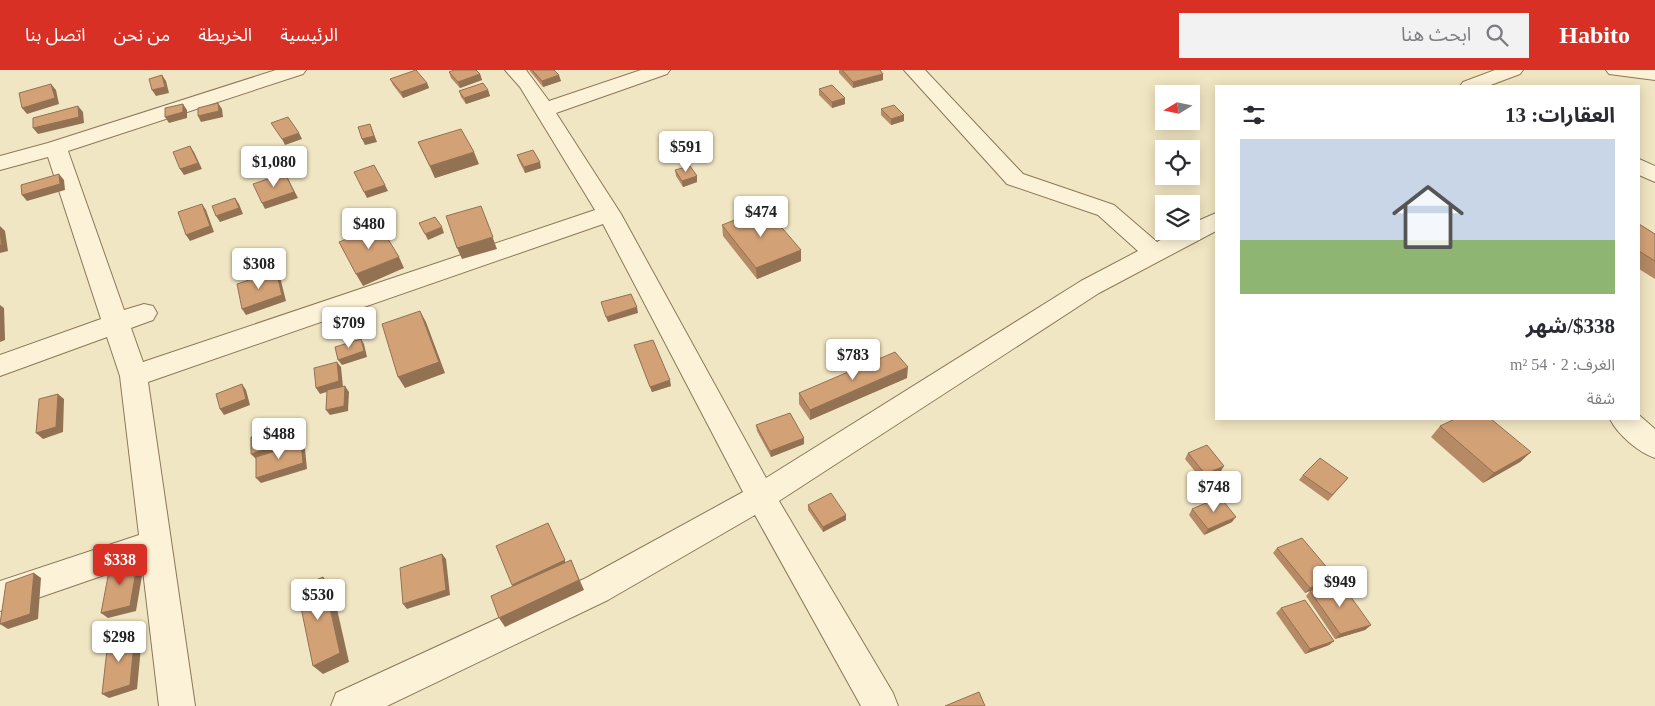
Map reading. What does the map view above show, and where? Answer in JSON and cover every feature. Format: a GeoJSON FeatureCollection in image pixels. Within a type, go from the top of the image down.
{"type":"FeatureCollection","features":[{"type":"Feature","properties":{"kind":"street"},"geometry":{"type":"LineString","coordinates":[[0,163],[56,148],[296,70]]}},
{"type":"Feature","properties":{"kind":"street"},"geometry":{"type":"LineString","coordinates":[[515,70],[528,84],[609,214],[761,497],[880,706]]}},
{"type":"Feature","properties":{"kind":"street"},"geometry":{"type":"LineString","coordinates":[[544,110],[660,70]]}},
{"type":"Feature","properties":{"kind":"street"},"geometry":{"type":"LineString","coordinates":[[914,70],[1015,179],[1106,210],[1155,253]]}},
{"type":"Feature","properties":{"kind":"street"},"geometry":{"type":"LineString","coordinates":[[1482,84],[1513,70]]}},
{"type":"Feature","properties":{"kind":"street"},"geometry":{"type":"LineString","coordinates":[[1616,70],[1655,74]]}},
{"type":"Feature","properties":{"kind":"street"},"geometry":{"type":"LineString","coordinates":[[56,148],[134,376],[176,706]]}},
{"type":"Feature","properties":{"kind":"street"},"geometry":{"type":"LineString","coordinates":[[1640,167],[1655,175]]}},
{"type":"Feature","properties":{"kind":"street"},"geometry":{"type":"LineString","coordinates":[[134,376],[609,214]]}},
{"type":"Feature","properties":{"kind":"street"},"geometry":{"type":"LineString","coordinates":[[349,706],[597,589],[761,497],[1090,287],[1215,222]]}},
{"type":"Feature","properties":{"kind":"street"},"geometry":{"type":"LineString","coordinates":[[0,366],[144,313]]}},
{"type":"Feature","properties":{"kind":"street"},"geometry":{"type":"LineString","coordinates":[[1625,420],[1655,446]]}},
{"type":"Feature","properties":{"kind":"street"},"geometry":{"type":"LineString","coordinates":[[0,596],[156,543]]}},
{"type":"Feature","properties":{"kind":"building"},"geometry":{"type":"Polygon","coordinates":[[[416,70],[427,83],[401,92],[390,79],[416,70]]]}},
{"type":"Feature","properties":{"kind":"building"},"geometry":{"type":"Polygon","coordinates":[[[454,70],[476,70],[480,74],[458,82],[449,72],[454,70]]]}},
{"type":"Feature","properties":{"kind":"building"},"geometry":{"type":"Polygon","coordinates":[[[532,70],[554,70],[559,75],[542,81],[532,70]]]}},
{"type":"Feature","properties":{"kind":"building"},"geometry":{"type":"Polygon","coordinates":[[[842,70],[880,70],[883,74],[853,82],[842,70]]]}},
{"type":"Feature","properties":{"kind":"building"},"geometry":{"type":"Polygon","coordinates":[[[162,75],[165,87],[152,90],[149,79],[162,75]]]}},
{"type":"Feature","properties":{"kind":"building"},"geometry":{"type":"Polygon","coordinates":[[[483,83],[488,90],[464,98],[459,91],[483,83]]]}},
{"type":"Feature","properties":{"kind":"building"},"geometry":{"type":"Polygon","coordinates":[[[51,84],[55,98],[22,108],[19,93],[51,84]]]}},
{"type":"Feature","properties":{"kind":"building"},"geometry":{"type":"Polygon","coordinates":[[[832,85],[845,98],[832,102],[819,89],[832,85]]]}},
{"type":"Feature","properties":{"kind":"building"},"geometry":{"type":"Polygon","coordinates":[[[218,103],[219,111],[198,116],[198,108],[218,103]]]}},
{"type":"Feature","properties":{"kind":"building"},"geometry":{"type":"Polygon","coordinates":[[[183,104],[183,112],[165,117],[165,108],[183,104]]]}},
{"type":"Feature","properties":{"kind":"building"},"geometry":{"type":"Polygon","coordinates":[[[894,105],[904,115],[891,119],[881,109],[894,105]]]}},
{"type":"Feature","properties":{"kind":"building"},"geometry":{"type":"Polygon","coordinates":[[[78,106],[79,117],[33,128],[33,118],[78,106]]]}},
{"type":"Feature","properties":{"kind":"building"},"geometry":{"type":"Polygon","coordinates":[[[288,117],[299,133],[282,139],[271,123],[288,117]]]}},
{"type":"Feature","properties":{"kind":"building"},"geometry":{"type":"Polygon","coordinates":[[[370,124],[374,136],[362,139],[358,127],[370,124]]]}},
{"type":"Feature","properties":{"kind":"building"},"geometry":{"type":"Polygon","coordinates":[[[461,129],[474,152],[430,166],[418,142],[461,129]]]}},
{"type":"Feature","properties":{"kind":"building"},"geometry":{"type":"Polygon","coordinates":[[[190,146],[198,163],[180,169],[173,152],[190,146]]]}},
{"type":"Feature","properties":{"kind":"building"},"geometry":{"type":"Polygon","coordinates":[[[533,150],[540,162],[524,167],[517,155],[533,150]]]}},
{"type":"Feature","properties":{"kind":"building"},"geometry":{"type":"Polygon","coordinates":[[[374,165],[385,185],[364,192],[354,172],[374,165]]]}},
{"type":"Feature","properties":{"kind":"building"},"geometry":{"type":"Polygon","coordinates":[[[690,166],[697,176],[682,181],[675,170],[690,166]]]}},
{"type":"Feature","properties":{"kind":"building"},"geometry":{"type":"Polygon","coordinates":[[[285,173],[294,192],[262,203],[253,184],[285,173]]]}},
{"type":"Feature","properties":{"kind":"building"},"geometry":{"type":"Polygon","coordinates":[[[59,174],[60,184],[22,195],[21,185],[59,174]]]}},
{"type":"Feature","properties":{"kind":"building"},"geometry":{"type":"Polygon","coordinates":[[[235,198],[239,208],[216,216],[212,206],[235,198]]]}},
{"type":"Feature","properties":{"kind":"building"},"geometry":{"type":"Polygon","coordinates":[[[202,204],[210,226],[186,235],[178,212],[202,204]]]}},
{"type":"Feature","properties":{"kind":"building"},"geometry":{"type":"Polygon","coordinates":[[[481,206],[493,237],[457,248],[446,216],[481,206]]]}},
{"type":"Feature","properties":{"kind":"building"},"geometry":{"type":"Polygon","coordinates":[[[765,208],[801,250],[756,268],[722,225],[765,208]]]}},
{"type":"Feature","properties":{"kind":"building"},"geometry":{"type":"Polygon","coordinates":[[[435,217],[442,227],[425,234],[419,223],[435,217]]]}},
{"type":"Feature","properties":{"kind":"building"},"geometry":{"type":"Polygon","coordinates":[[[1640,225],[1655,234],[1655,261],[1640,252],[1640,225]]]}},
{"type":"Feature","properties":{"kind":"building"},"geometry":{"type":"Polygon","coordinates":[[[380,226],[399,257],[356,274],[339,242],[380,226]]]}},
{"type":"Feature","properties":{"kind":"building"},"geometry":{"type":"Polygon","coordinates":[[[276,271],[282,295],[242,309],[237,284],[276,271]]]}},
{"type":"Feature","properties":{"kind":"building"},"geometry":{"type":"Polygon","coordinates":[[[631,294],[637,307],[606,317],[601,302],[631,294]]]}},
{"type":"Feature","properties":{"kind":"building"},"geometry":{"type":"Polygon","coordinates":[[[420,311],[439,362],[398,377],[382,324],[420,311]]]}},
{"type":"Feature","properties":{"kind":"building"},"geometry":{"type":"Polygon","coordinates":[[[361,339],[364,351],[338,360],[335,347],[361,339]]]}},
{"type":"Feature","properties":{"kind":"building"},"geometry":{"type":"Polygon","coordinates":[[[653,340],[670,380],[650,387],[634,345],[653,340]]]}},
{"type":"Feature","properties":{"kind":"building"},"geometry":{"type":"Polygon","coordinates":[[[895,352],[908,367],[810,410],[799,393],[895,352]]]}},
{"type":"Feature","properties":{"kind":"building"},"geometry":{"type":"Polygon","coordinates":[[[337,362],[339,381],[316,388],[314,368],[337,362]]]}},
{"type":"Feature","properties":{"kind":"building"},"geometry":{"type":"Polygon","coordinates":[[[242,384],[246,399],[220,409],[216,394],[242,384]]]}},
{"type":"Feature","properties":{"kind":"building"},"geometry":{"type":"Polygon","coordinates":[[[345,386],[344,406],[326,410],[327,390],[345,386]]]}},
{"type":"Feature","properties":{"kind":"building"},"geometry":{"type":"Polygon","coordinates":[[[58,394],[56,427],[36,433],[39,399],[58,394]]]}},
{"type":"Feature","properties":{"kind":"building"},"geometry":{"type":"Polygon","coordinates":[[[790,413],[804,438],[770,451],[756,425],[790,413]]]}},
{"type":"Feature","properties":{"kind":"building"},"geometry":{"type":"Polygon","coordinates":[[[1453,420],[1492,420],[1531,452],[1494,473],[1440,426],[1453,420]]]}},
{"type":"Feature","properties":{"kind":"building"},"geometry":{"type":"Polygon","coordinates":[[[278,429],[278,446],[251,454],[251,437],[278,429]]]}},
{"type":"Feature","properties":{"kind":"building"},"geometry":{"type":"Polygon","coordinates":[[[301,443],[303,463],[256,478],[256,457],[301,443]]]}},
{"type":"Feature","properties":{"kind":"building"},"geometry":{"type":"Polygon","coordinates":[[[1207,445],[1224,466],[1205,474],[1188,453],[1207,445]]]}},
{"type":"Feature","properties":{"kind":"building"},"geometry":{"type":"Polygon","coordinates":[[[1320,458],[1348,478],[1332,495],[1303,475],[1320,458]]]}},
{"type":"Feature","properties":{"kind":"building"},"geometry":{"type":"Polygon","coordinates":[[[831,493],[846,515],[823,527],[808,505],[831,493]]]}},
{"type":"Feature","properties":{"kind":"building"},"geometry":{"type":"Polygon","coordinates":[[[1220,497],[1236,517],[1208,529],[1192,509],[1220,497]]]}},
{"type":"Feature","properties":{"kind":"building"},"geometry":{"type":"Polygon","coordinates":[[[548,523],[565,560],[512,585],[496,546],[548,523]]]}},
{"type":"Feature","properties":{"kind":"building"},"geometry":{"type":"Polygon","coordinates":[[[1302,538],[1335,577],[1310,588],[1277,548],[1302,538]]]}},
{"type":"Feature","properties":{"kind":"building"},"geometry":{"type":"Polygon","coordinates":[[[442,554],[446,590],[403,604],[400,568],[442,554]]]}},
{"type":"Feature","properties":{"kind":"building"},"geometry":{"type":"Polygon","coordinates":[[[138,559],[130,606],[101,613],[110,566],[138,559]]]}},
{"type":"Feature","properties":{"kind":"building"},"geometry":{"type":"Polygon","coordinates":[[[571,560],[579,580],[499,618],[491,596],[571,560]]]}},
{"type":"Feature","properties":{"kind":"building"},"geometry":{"type":"Polygon","coordinates":[[[34,573],[30,614],[0,624],[6,583],[34,573]]]}},
{"type":"Feature","properties":{"kind":"building"},"geometry":{"type":"Polygon","coordinates":[[[323,577],[340,653],[313,666],[297,588],[323,577]]]}},
{"type":"Feature","properties":{"kind":"building"},"geometry":{"type":"Polygon","coordinates":[[[1340,582],[1371,625],[1340,634],[1310,591],[1340,582]]]}},
{"type":"Feature","properties":{"kind":"building"},"geometry":{"type":"Polygon","coordinates":[[[1305,600],[1334,641],[1310,649],[1281,608],[1305,600]]]}},
{"type":"Feature","properties":{"kind":"building"},"geometry":{"type":"Polygon","coordinates":[[[135,633],[130,685],[102,694],[108,641],[135,633]]]}},
{"type":"Feature","properties":{"kind":"building"},"geometry":{"type":"Polygon","coordinates":[[[979,692],[985,706],[945,706],[979,692]]]}}]}
